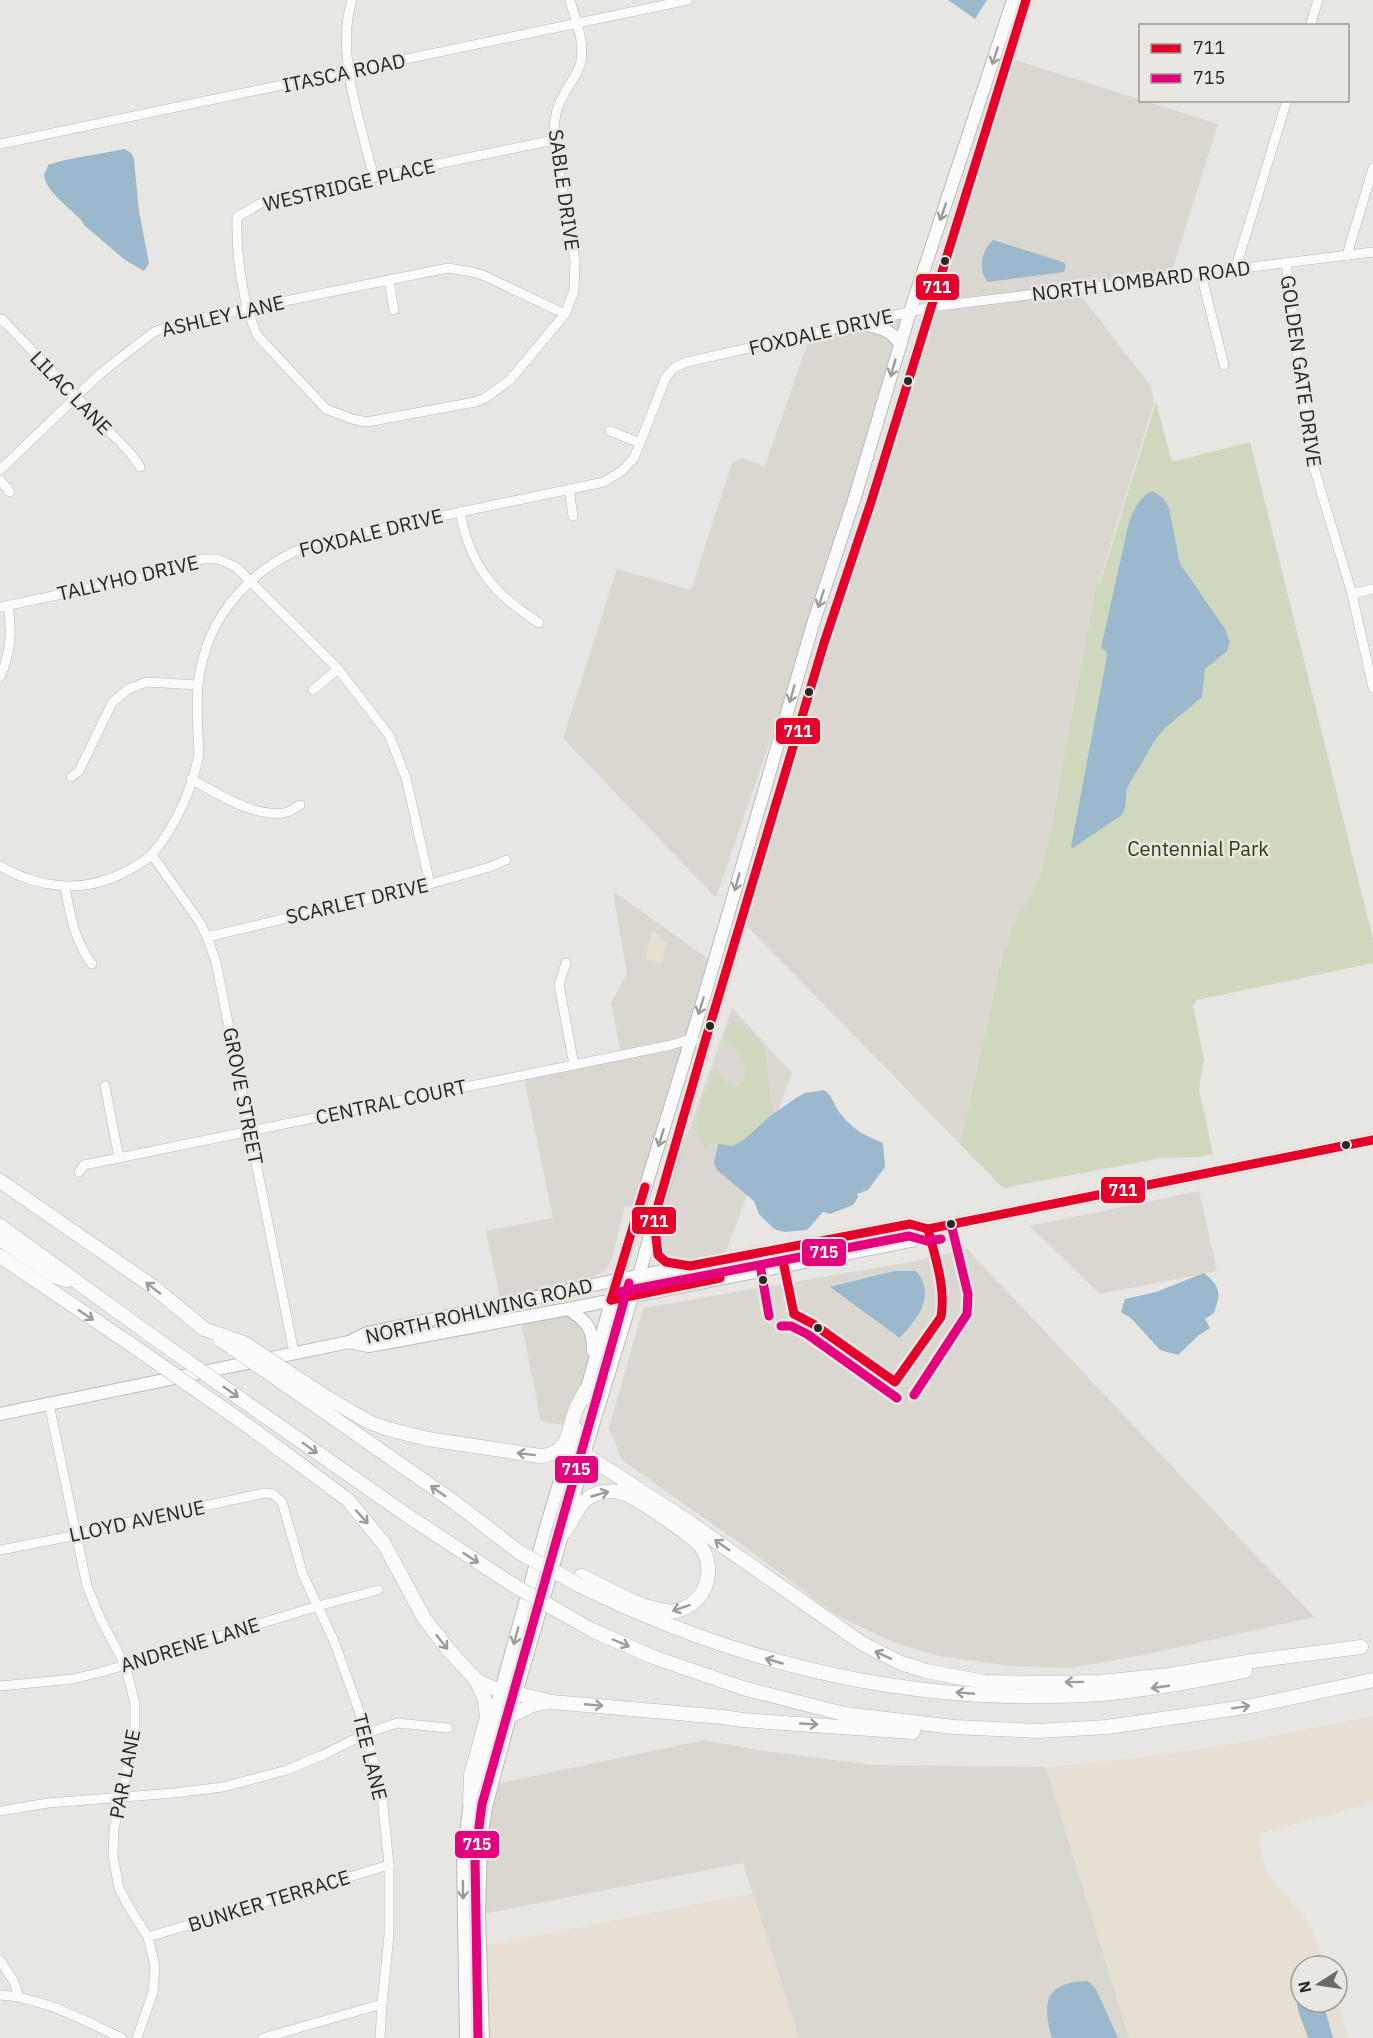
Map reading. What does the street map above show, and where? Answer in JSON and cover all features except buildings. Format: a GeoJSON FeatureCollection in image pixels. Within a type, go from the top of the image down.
{"type":"FeatureCollection","features":[{"type":"Feature","properties":{"kind":"highway"},"geometry":{"type":"LineString","coordinates":[[0,1181],[152,1286],[201,1327],[244,1343],[485,1525],[520,1547],[648,1618],[765,1659],[821,1674],[886,1686],[991,1695],[1101,1694],[1156,1688],[1367,1646]]}},
{"type":"Feature","properties":{"kind":"highway"},"geometry":{"type":"LineString","coordinates":[[0,1226],[402,1512],[510,1583],[592,1630],[690,1671],[764,1694],[844,1714],[962,1728],[1038,1731]]}},
{"type":"Feature","properties":{"kind":"highway"},"geometry":{"type":"LineString","coordinates":[[0,1239],[54,1276],[88,1288]]}},
{"type":"Feature","properties":{"kind":"highway"},"geometry":{"type":"LineString","coordinates":[[0,1256],[251,1428],[339,1493],[369,1524],[384,1544],[424,1618],[476,1680],[485,1700],[487,1718],[471,1775],[470,1802]]}},
{"type":"Feature","properties":{"kind":"highway"},"geometry":{"type":"LineString","coordinates":[[0,1261],[38,1282]]}},
{"type":"Feature","properties":{"kind":"highway"},"geometry":{"type":"LineString","coordinates":[[322,1402],[388,1429],[428,1439],[540,1456],[555,1454],[561,1448],[586,1390]]}},
{"type":"Feature","properties":{"kind":"highway"},"geometry":{"type":"LineString","coordinates":[[584,1454],[685,1520],[863,1644],[901,1663],[926,1671],[984,1682],[1100,1682],[1168,1675],[1367,1646]]}},
{"type":"Feature","properties":{"kind":"highway"},"geometry":{"type":"LineString","coordinates":[[562,1535],[571,1525],[577,1510],[587,1498],[606,1492],[625,1493],[675,1525],[701,1547],[708,1570],[707,1584],[699,1597],[684,1608],[667,1611],[651,1608],[580,1581]]}},
{"type":"Feature","properties":{"kind":"highway"},"geometry":{"type":"LineString","coordinates":[[476,1680],[493,1688],[552,1702],[742,1720],[974,1737],[1107,1727],[1174,1718],[1252,1706],[1373,1680]]}},
{"type":"Feature","properties":{"kind":"highway"},"geometry":{"type":"LineString","coordinates":[[510,1716],[533,1705],[552,1702]]}},
{"type":"Feature","properties":{"kind":"main road"},"geometry":{"type":"LineString","coordinates":[[483,2038],[479,1914],[481,1838],[486,1807],[510,1716],[509,1691],[546,1527],[561,1482],[611,1300],[813,624],[855,497],[910,312],[1013,0]]}},
{"type":"Feature","properties":{"kind":"main road"},"geometry":{"type":"LineString","coordinates":[[466,2038],[463,1856],[470,1802],[562,1535],[704,1045],[824,643],[871,502],[1026,0]]}},
{"type":"Feature","properties":{"kind":"main road"},"geometry":{"type":"LineString","coordinates":[[861,324],[887,330],[897,338],[900,345]]}},
{"type":"Feature","properties":{"kind":"main road","name":"NORTH ROHLWING ROAD"},"geometry":{"type":"LineString","coordinates":[[0,1414],[349,1342],[366,1333],[639,1275],[910,1224],[927,1229],[1373,1140]]}},
{"type":"Feature","properties":{"kind":"main road"},"geometry":{"type":"LineString","coordinates":[[654,1219],[658,1255],[666,1262],[690,1266]]}},
{"type":"Feature","properties":{"kind":"main road","name":"NORTH ROHLWING ROAD"},"geometry":{"type":"LineString","coordinates":[[349,1342],[369,1346],[568,1309],[915,1240],[927,1229]]}},
{"type":"Feature","properties":{"kind":"main road"},"geometry":{"type":"LineString","coordinates":[[568,1309],[590,1327],[594,1338],[593,1364]]}},
{"type":"Feature","properties":{"kind":"main road"},"geometry":{"type":"LineString","coordinates":[[561,1482],[569,1466],[584,1454]]}},
{"type":"Feature","properties":{"kind":"street"},"geometry":{"type":"LineString","coordinates":[[352,0],[347,23],[349,72],[374,177]]}},
{"type":"Feature","properties":{"kind":"street","name":"SABLE DRIVE"},"geometry":{"type":"LineString","coordinates":[[565,314],[574,291],[575,261],[554,140],[554,123],[556,110],[581,62],[582,47],[570,0]]}},
{"type":"Feature","properties":{"kind":"street","name":"ITASCA ROAD"},"geometry":{"type":"LineString","coordinates":[[1,141],[349,72],[688,0]]}},
{"type":"Feature","properties":{"kind":"street"},"geometry":{"type":"LineString","coordinates":[[1311,24],[1318,0]]}},
{"type":"Feature","properties":{"kind":"street"},"geometry":{"type":"LineString","coordinates":[[1234,270],[1286,102]]}},
{"type":"Feature","properties":{"kind":"street","name":"WESTRIDGE PLACE"},"geometry":{"type":"LineString","coordinates":[[249,308],[236,240],[237,217],[268,199],[554,140]]}},
{"type":"Feature","properties":{"kind":"street"},"geometry":{"type":"LineString","coordinates":[[1347,255],[1373,168]]}},
{"type":"Feature","properties":{"kind":"street","name":"NORTH LOMBARD ROAD"},"geometry":{"type":"LineString","coordinates":[[910,312],[931,307],[1373,252]]}},
{"type":"Feature","properties":{"kind":"street","name":"GOLDEN GATE DRIVE"},"geometry":{"type":"LineString","coordinates":[[1286,262],[1310,450],[1352,594],[1373,688]]}},
{"type":"Feature","properties":{"kind":"street","name":"ASHLEY LANE"},"geometry":{"type":"LineString","coordinates":[[0,470],[106,369],[154,332],[182,322],[454,268],[485,276],[565,314]]}},
{"type":"Feature","properties":{"kind":"street"},"geometry":{"type":"LineString","coordinates":[[1201,274],[1224,365]]}},
{"type":"Feature","properties":{"kind":"street"},"geometry":{"type":"LineString","coordinates":[[389,281],[394,310]]}},
{"type":"Feature","properties":{"kind":"street"},"geometry":{"type":"LineString","coordinates":[[249,308],[253,325],[262,342],[326,409],[351,419],[367,422],[475,402],[485,398],[510,380],[565,314]]}},
{"type":"Feature","properties":{"kind":"street","name":"FOXDALE DRIVE"},"geometry":{"type":"LineString","coordinates":[[65,887],[84,886],[113,879],[138,865],[152,855],[174,822],[199,754],[198,685],[206,651],[216,626],[230,602],[250,581],[276,561],[312,544],[604,482],[622,471],[634,458],[666,377],[675,367],[687,362],[910,312]]}},
{"type":"Feature","properties":{"kind":"street","name":"LILAC LANE"},"geometry":{"type":"LineString","coordinates":[[1,320],[132,455],[140,467]]}},
{"type":"Feature","properties":{"kind":"street"},"geometry":{"type":"LineString","coordinates":[[610,431],[640,443]]}},
{"type":"Feature","properties":{"kind":"street"},"geometry":{"type":"LineString","coordinates":[[0,480],[10,492]]}},
{"type":"Feature","properties":{"kind":"street"},"geometry":{"type":"LineString","coordinates":[[569,489],[573,516]]}},
{"type":"Feature","properties":{"kind":"street"},"geometry":{"type":"LineString","coordinates":[[460,512],[467,542],[486,578],[504,599],[539,623]]}},
{"type":"Feature","properties":{"kind":"street","name":"TALLYHO DRIVE"},"geometry":{"type":"LineString","coordinates":[[4,606],[157,574],[202,559],[218,559],[236,567],[338,669],[367,705],[393,743],[406,778],[430,884]]}},
{"type":"Feature","properties":{"kind":"street"},"geometry":{"type":"LineString","coordinates":[[1352,594],[1373,589]]}},
{"type":"Feature","properties":{"kind":"street"},"geometry":{"type":"LineString","coordinates":[[0,677],[9,654],[12,627],[4,606]]}},
{"type":"Feature","properties":{"kind":"street"},"geometry":{"type":"LineString","coordinates":[[314,690],[338,669]]}},
{"type":"Feature","properties":{"kind":"street"},"geometry":{"type":"LineString","coordinates":[[71,777],[79,771],[112,703],[128,689],[147,682],[198,685]]}},
{"type":"Feature","properties":{"kind":"street"},"geometry":{"type":"LineString","coordinates":[[191,779],[231,801],[267,813],[288,812],[300,805]]}},
{"type":"Feature","properties":{"kind":"street","name":"GROVE STREET"},"geometry":{"type":"LineString","coordinates":[[152,855],[199,921],[207,937],[221,985],[294,1353]]}},
{"type":"Feature","properties":{"kind":"street","name":"SCARLET DRIVE"},"geometry":{"type":"LineString","coordinates":[[207,937],[430,884],[490,867],[506,860]]}},
{"type":"Feature","properties":{"kind":"street"},"geometry":{"type":"LineString","coordinates":[[0,866],[16,875],[65,887],[71,920],[84,954],[92,964]]}},
{"type":"Feature","properties":{"kind":"street"},"geometry":{"type":"LineString","coordinates":[[566,963],[559,985],[574,1065]]}},
{"type":"Feature","properties":{"kind":"street"},"geometry":{"type":"LineString","coordinates":[[690,1039],[704,1045]]}},
{"type":"Feature","properties":{"kind":"street","name":"CENTRAL COURT"},"geometry":{"type":"LineString","coordinates":[[79,1172],[84,1165],[574,1065],[690,1039]]}},
{"type":"Feature","properties":{"kind":"street"},"geometry":{"type":"LineString","coordinates":[[105,1086],[119,1158]]}},
{"type":"Feature","properties":{"kind":"street","name":"PAR LANE"},"geometry":{"type":"LineString","coordinates":[[49,1404],[92,1600],[125,1665],[135,1703],[135,1734],[113,1842],[115,1874],[127,1904],[148,1937],[155,1966],[153,1992],[137,2038]]}},
{"type":"Feature","properties":{"kind":"street","name":"LLOYD AVENUE"},"geometry":{"type":"LineString","coordinates":[[0,1550],[254,1496],[273,1494]]}},
{"type":"Feature","properties":{"kind":"street","name":"TEE LANE"},"geometry":{"type":"LineString","coordinates":[[273,1494],[282,1502],[303,1575],[346,1673],[367,1733],[382,1797],[389,1865],[389,1935],[381,2004],[380,2038]]}},
{"type":"Feature","properties":{"kind":"street","name":"ANDRENE LANE"},"geometry":{"type":"LineString","coordinates":[[0,1686],[73,1679],[378,1590]]}},
{"type":"Feature","properties":{"kind":"street"},"geometry":{"type":"LineString","coordinates":[[0,1811],[48,1803],[197,1791],[255,1779],[310,1761],[367,1733],[397,1723],[448,1728]]}},
{"type":"Feature","properties":{"kind":"street","name":"BUNKER TERRACE"},"geometry":{"type":"LineString","coordinates":[[148,1937],[389,1865]]}},
{"type":"Feature","properties":{"kind":"street"},"geometry":{"type":"LineString","coordinates":[[0,1960],[19,1996]]}},
{"type":"Feature","properties":{"kind":"street"},"geometry":{"type":"LineString","coordinates":[[0,1995],[19,1996],[74,2015],[122,2038]]}},
{"type":"Feature","properties":{"kind":"street"},"geometry":{"type":"LineString","coordinates":[[263,2038],[381,2004]]}},
{"type":"Feature","properties":{"kind":"shaded area"},"geometry":{"type":"Polygon","coordinates":[[[1012,59],[1139,99],[1139,102],[1148,102],[1218,124],[1171,274],[1074,287],[1151,386],[1154,403],[1099,583],[1096,585],[1041,873],[1026,904],[1017,914],[1002,957],[960,1144],[743,922],[1012,59]]]}},
{"type":"Feature","properties":{"kind":"shaded area"},"geometry":{"type":"Polygon","coordinates":[[[907,316],[810,625],[716,898],[563,738],[617,569],[691,590],[732,463],[742,458],[765,466],[809,339],[907,316]]]}},
{"type":"Feature","properties":{"kind":"shaded area"},"geometry":{"type":"Polygon","coordinates":[[[613,893],[711,961],[636,1208],[625,1206],[612,1258],[606,1270],[583,1283],[500,1298],[486,1231],[553,1218],[523,1073],[621,1052],[611,1003],[627,973],[613,893]]]}},
{"type":"Feature","properties":{"kind":"shaded area"},"geometry":{"type":"Polygon","coordinates":[[[652,929],[666,943],[662,963],[645,959],[652,929]]]}},
{"type":"Feature","properties":{"kind":"shaded area"},"geometry":{"type":"Polygon","coordinates":[[[732,1008],[792,1073],[724,1257],[677,1262],[660,1253],[657,1220],[732,1008]]]}},
{"type":"Feature","properties":{"kind":"shaded area"},"geometry":{"type":"Polygon","coordinates":[[[1199,1191],[1217,1271],[1100,1294],[1030,1226],[1199,1191]]]}},
{"type":"Feature","properties":{"kind":"shaded area"},"geometry":{"type":"Polygon","coordinates":[[[967,1249],[1314,1617],[1153,1653],[1072,1668],[1011,1666],[939,1656],[895,1643],[836,1615],[748,1549],[622,1460],[609,1428],[643,1308],[921,1260],[967,1249]]]}},
{"type":"Feature","properties":{"kind":"shaded area"},"geometry":{"type":"Polygon","coordinates":[[[567,1311],[580,1321],[591,1340],[589,1367],[568,1426],[541,1421],[521,1322],[567,1311]]]}},
{"type":"Feature","properties":{"kind":"shaded area"},"geometry":{"type":"Polygon","coordinates":[[[1373,1716],[1373,1803],[1262,1833],[1260,1841],[1267,1873],[1309,1922],[1322,1954],[1289,1954],[1289,2014],[1342,2014],[1349,2038],[1129,2038],[1046,1767],[1128,1759],[1226,1745],[1373,1716]]]}},
{"type":"Feature","properties":{"kind":"shaded area"},"geometry":{"type":"Polygon","coordinates":[[[704,1740],[764,1751],[874,1765],[1046,1767],[1129,2038],[799,2038],[743,1863],[482,1914],[483,1847],[496,1784],[704,1740]]]}},
{"type":"Feature","properties":{"kind":"shaded area"},"geometry":{"type":"Polygon","coordinates":[[[753,1893],[799,2038],[485,2038],[483,1946],[753,1893]]]}},
{"type":"Feature","properties":{"kind":"green space","name":"Centennial Park"},"geometry":{"type":"Polygon","coordinates":[[[1156,402],[1172,462],[1250,442],[1373,939],[1373,963],[1197,1000],[1193,1006],[1204,1059],[1199,1089],[1213,1154],[1198,1157],[1162,1158],[1003,1188],[960,1144],[1002,957],[1017,914],[1026,904],[1041,873],[1096,585],[1100,583],[1156,402]]]}},
{"type":"Feature","properties":{"kind":"green space"},"geometry":{"type":"Polygon","coordinates":[[[735,1020],[746,1027],[763,1047],[767,1063],[770,1100],[775,1113],[745,1139],[733,1146],[710,1143],[706,1148],[700,1141],[697,1122],[713,1073],[717,1070],[726,1082],[736,1088],[744,1077],[743,1058],[725,1037],[727,1029],[735,1020]]]}},
{"type":"Feature","properties":{"kind":"green space"},"geometry":{"type":"Polygon","coordinates":[[[905,1231],[919,1233],[778,1262],[881,1233],[905,1231]]]}},
{"type":"Feature","properties":{"kind":"water"},"geometry":{"type":"Polygon","coordinates":[[[948,0],[987,0],[975,19],[948,0]]]}},
{"type":"Feature","properties":{"kind":"water"},"geometry":{"type":"Polygon","coordinates":[[[125,149],[132,154],[134,160],[139,211],[149,263],[144,271],[125,260],[84,225],[53,193],[44,174],[48,165],[125,149]]]}},
{"type":"Feature","properties":{"kind":"water"},"geometry":{"type":"Polygon","coordinates":[[[993,240],[1063,262],[1066,265],[1064,272],[988,282],[983,272],[982,260],[993,240]]]}},
{"type":"Feature","properties":{"kind":"water"},"geometry":{"type":"Polygon","coordinates":[[[1152,491],[1163,498],[1169,508],[1180,564],[1225,629],[1230,642],[1227,651],[1205,669],[1202,697],[1164,729],[1155,740],[1127,788],[1122,815],[1073,848],[1071,847],[1107,656],[1106,651],[1101,648],[1129,522],[1140,500],[1152,491]]]}},
{"type":"Feature","properties":{"kind":"water"},"geometry":{"type":"Polygon","coordinates":[[[824,1090],[854,1128],[883,1143],[885,1167],[868,1190],[857,1194],[858,1197],[853,1205],[830,1214],[823,1212],[807,1230],[784,1232],[774,1229],[759,1214],[754,1201],[717,1170],[714,1163],[718,1144],[733,1146],[796,1098],[805,1093],[824,1090]]]}},
{"type":"Feature","properties":{"kind":"water"},"geometry":{"type":"Polygon","coordinates":[[[894,1271],[916,1271],[925,1290],[925,1298],[918,1315],[900,1338],[830,1287],[894,1271]]]}},
{"type":"Feature","properties":{"kind":"water"},"geometry":{"type":"Polygon","coordinates":[[[1204,1273],[1214,1282],[1218,1291],[1214,1313],[1205,1319],[1210,1328],[1178,1355],[1160,1350],[1131,1318],[1121,1312],[1125,1299],[1156,1292],[1204,1273]]]}},
{"type":"Feature","properties":{"kind":"water"},"geometry":{"type":"Polygon","coordinates":[[[1088,1981],[1096,1989],[1118,2038],[1052,2038],[1047,2014],[1050,1996],[1063,1985],[1088,1981]]]}},
{"type":"Feature","properties":{"kind":"water"},"geometry":{"type":"Polygon","coordinates":[[[1299,2014],[1326,2014],[1333,2038],[1308,2038],[1299,2014]]]}},
{"type":"Feature","properties":{"kind":"transit line","name":"711"},"geometry":{"type":"LineString","coordinates":[[1026,0],[871,502],[824,643],[704,1045],[654,1219],[658,1255],[666,1262],[690,1266],[910,1224],[928,1229],[1373,1140]]}},
{"type":"Feature","properties":{"kind":"transit line","name":"711"},"geometry":{"type":"LineString","coordinates":[[611,1300],[645,1187]]}},
{"type":"Feature","properties":{"kind":"transit line","name":"715"},"geometry":{"type":"LineString","coordinates":[[914,1395],[967,1314],[968,1294],[951,1224]]}},
{"type":"Feature","properties":{"kind":"transit line","name":"711"},"geometry":{"type":"LineString","coordinates":[[794,1314],[813,1324],[895,1382],[941,1317],[941,1283],[928,1229]]}},
{"type":"Feature","properties":{"kind":"transit line","name":"715"},"geometry":{"type":"LineString","coordinates":[[619,1292],[909,1236],[927,1241],[941,1239]]}},
{"type":"Feature","properties":{"kind":"transit line","name":"711"},"geometry":{"type":"LineString","coordinates":[[784,1266],[794,1314]]}},
{"type":"Feature","properties":{"kind":"transit line","name":"715"},"geometry":{"type":"LineString","coordinates":[[761,1270],[769,1316]]}},
{"type":"Feature","properties":{"kind":"transit line","name":"711"},"geometry":{"type":"LineString","coordinates":[[611,1300],[720,1278]]}},
{"type":"Feature","properties":{"kind":"transit line","name":"715"},"geometry":{"type":"LineString","coordinates":[[478,2038],[475,1857],[482,1804],[629,1283]]}},
{"type":"Feature","properties":{"kind":"transit line","name":"715"},"geometry":{"type":"LineString","coordinates":[[781,1326],[791,1326],[807,1334],[897,1398]]}}]}
